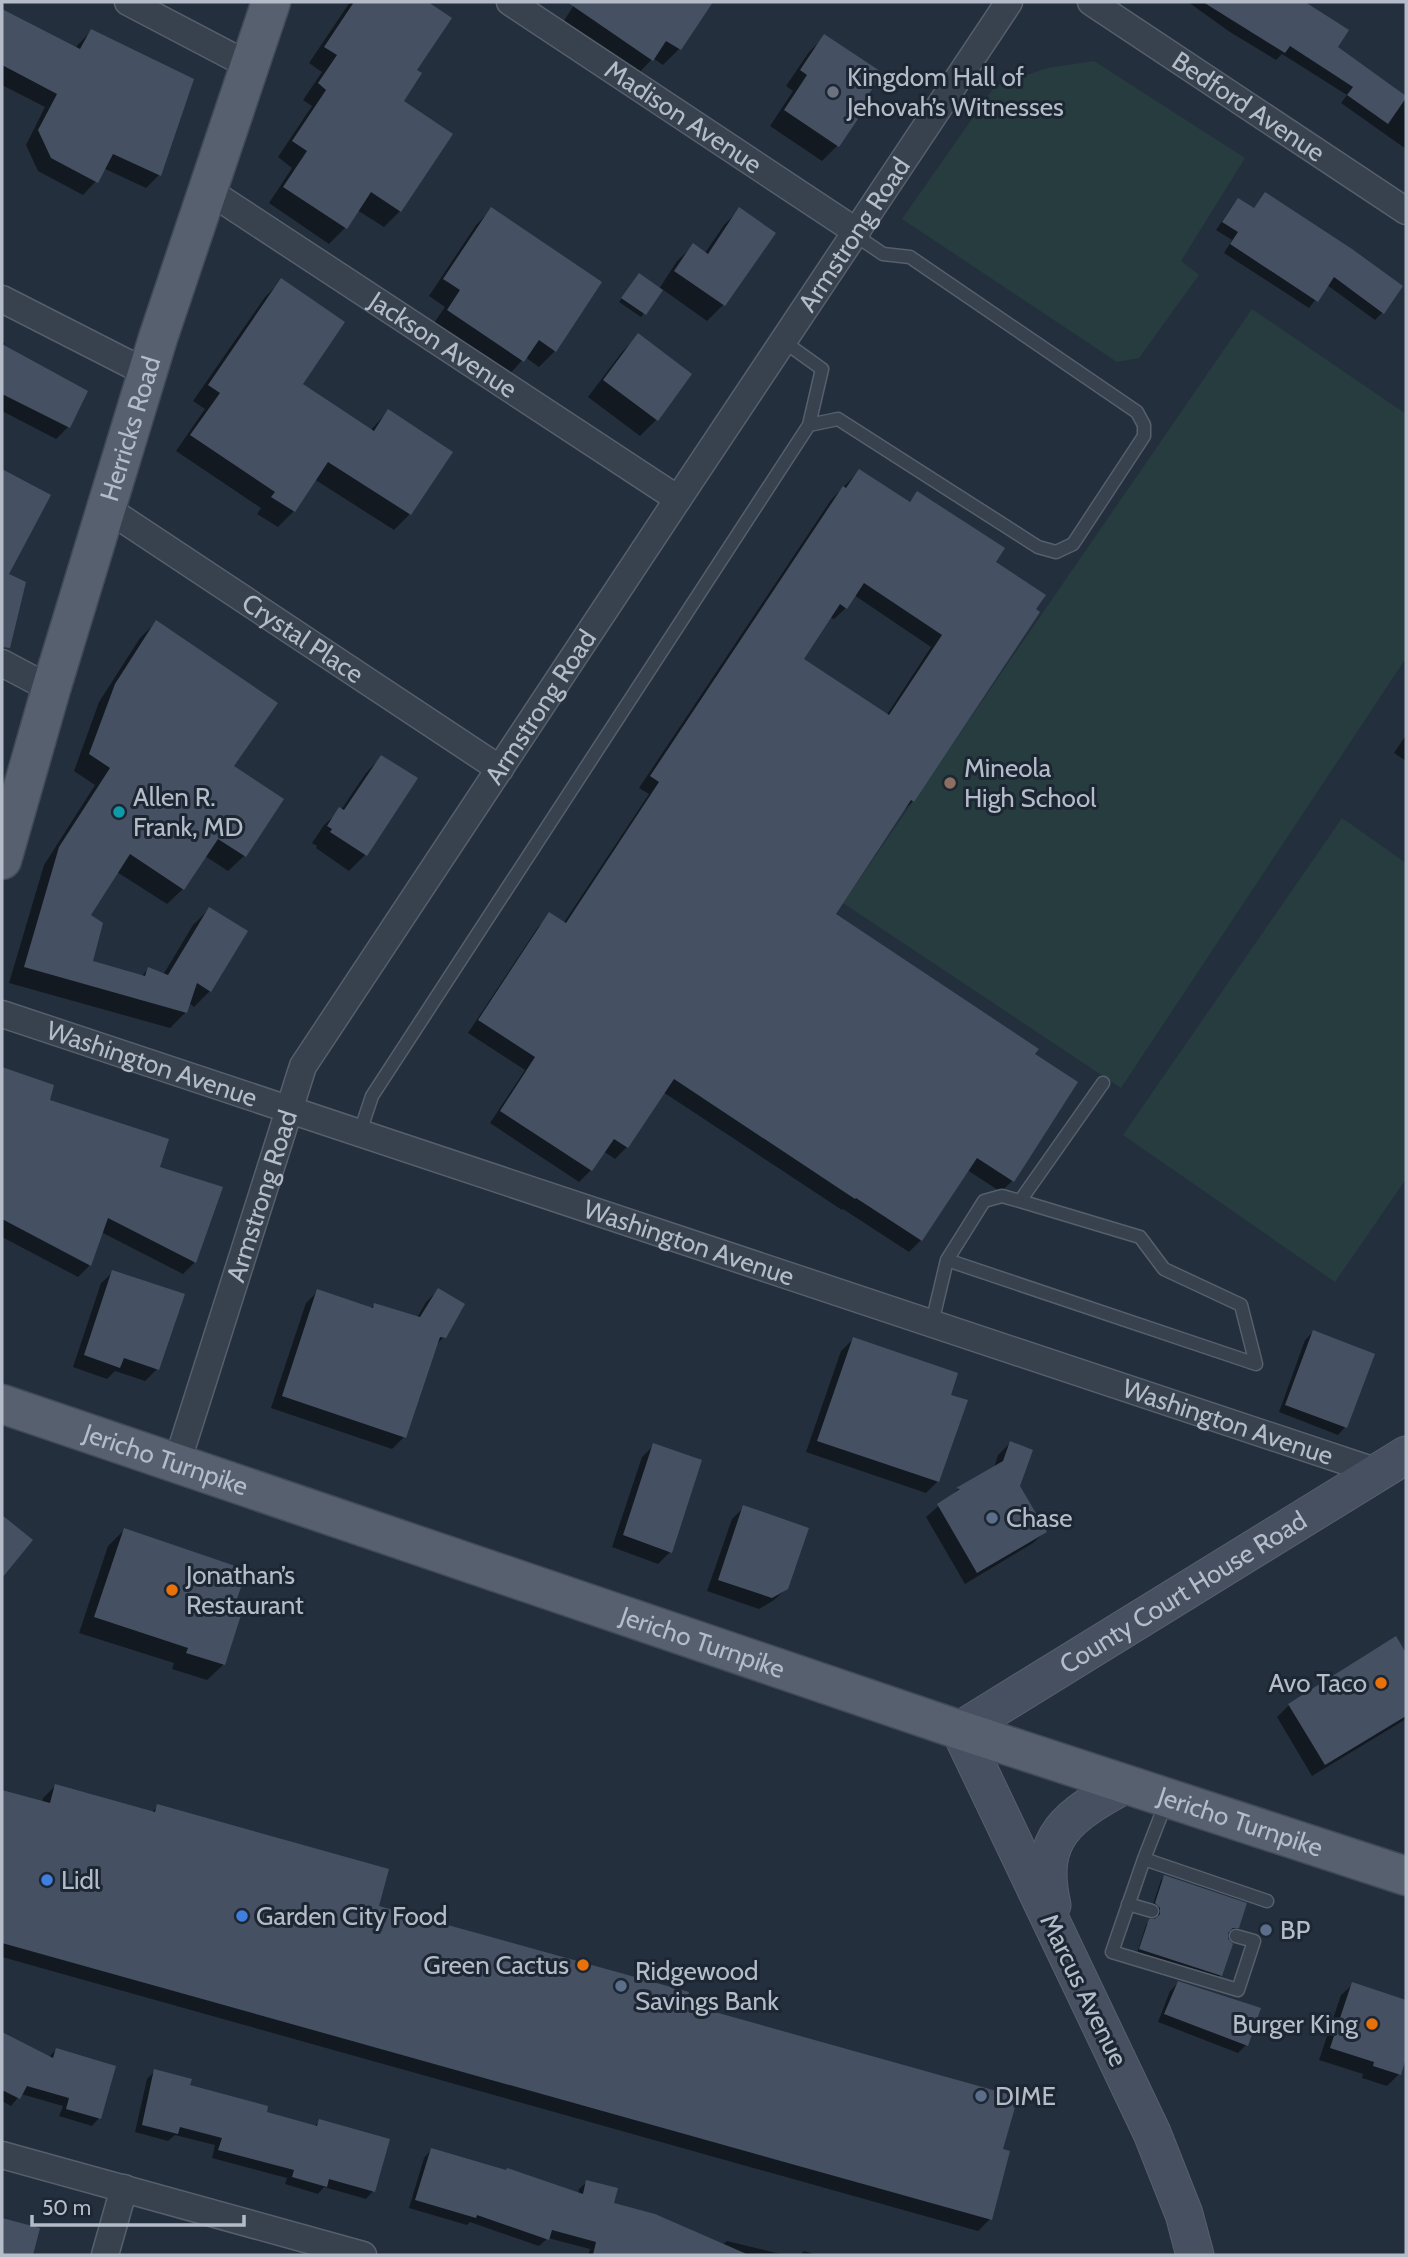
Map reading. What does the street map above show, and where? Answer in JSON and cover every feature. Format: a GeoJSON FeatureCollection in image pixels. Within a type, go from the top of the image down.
{"type":"FeatureCollection","features":[{"type":"Feature","properties":{"kind":"main road","name":"Herricks Road"},"geometry":{"type":"LineString","coordinates":[[2,860],[51,688],[158,338],[271,2]]}},
{"type":"Feature","properties":{"kind":"main road","name":"Jericho Turnpike"},"geometry":{"type":"LineString","coordinates":[[2,1404],[960,1730],[1406,1876]]}},
{"type":"Feature","properties":{"kind":"main road","name":"County Court House Road"},"geometry":{"type":"LineString","coordinates":[[960,1730],[1392,1464]]}},
{"type":"Feature","properties":{"kind":"main road","name":"Marcus Avenue"},"geometry":{"type":"LineString","coordinates":[[960,1730],[1153,2133],[1184,2214],[1195,2255]]}},
{"type":"Feature","properties":{"kind":"main road"},"geometry":{"type":"LineString","coordinates":[[1075,1973],[1051,1905],[1047,1863],[1064,1826],[1126,1784]]}},
{"type":"Feature","properties":{"kind":"street"},"geometry":{"type":"LineString","coordinates":[[128,2],[250,66]]}},
{"type":"Feature","properties":{"kind":"street","name":"Madison Avenue"},"geometry":{"type":"LineString","coordinates":[[510,2],[856,233]]}},
{"type":"Feature","properties":{"kind":"street","name":"Armstrong Road"},"geometry":{"type":"LineString","coordinates":[[177,1463],[303,1066],[1009,2]]}},
{"type":"Feature","properties":{"kind":"street","name":"Bedford Avenue"},"geometry":{"type":"LineString","coordinates":[[1091,2],[1406,211]]}},
{"type":"Feature","properties":{"kind":"street","name":"Jackson Avenue"},"geometry":{"type":"LineString","coordinates":[[209,191],[678,499]]}},
{"type":"Feature","properties":{"kind":"street"},"geometry":{"type":"LineString","coordinates":[[2,299],[149,374]]}},
{"type":"Feature","properties":{"kind":"street","name":"Crystal Place"},"geometry":{"type":"LineString","coordinates":[[106,508],[500,769]]}},
{"type":"Feature","properties":{"kind":"street"},"geometry":{"type":"LineString","coordinates":[[2,663],[51,688]]}},
{"type":"Feature","properties":{"kind":"street","name":"Washington Avenue"},"geometry":{"type":"LineString","coordinates":[[2,1014],[932,1323],[1392,1464]]}},
{"type":"Feature","properties":{"kind":"street"},"geometry":{"type":"LineString","coordinates":[[2,2155],[363,2255]]}},
{"type":"Feature","properties":{"kind":"street"},"geometry":{"type":"LineString","coordinates":[[105,2255],[124,2188]]}},
{"type":"Feature","properties":{"kind":"lane"},"geometry":{"type":"LineString","coordinates":[[809,425],[838,419],[1038,547],[1056,552],[1073,544],[1144,436],[1144,425],[1137,412],[910,257],[883,254],[856,233]]}},
{"type":"Feature","properties":{"kind":"lane"},"geometry":{"type":"LineString","coordinates":[[360,1132],[372,1096],[809,425],[822,369],[783,341]]}},
{"type":"Feature","properties":{"kind":"lane"},"geometry":{"type":"LineString","coordinates":[[1020,1201],[1103,1083]]}},
{"type":"Feature","properties":{"kind":"lane"},"geometry":{"type":"LineString","coordinates":[[932,1323],[947,1260],[984,1201],[1002,1196],[1140,1237],[1164,1269],[1241,1305],[1256,1364],[947,1260]]}},
{"type":"Feature","properties":{"kind":"lane"},"geometry":{"type":"LineString","coordinates":[[1168,1798],[1112,1952],[1237,1990],[1254,1941],[1236,1936]]}},
{"type":"Feature","properties":{"kind":"lane"},"geometry":{"type":"LineString","coordinates":[[1144,1859],[1267,1901]]}},
{"type":"Feature","properties":{"kind":"lane"},"geometry":{"type":"LineString","coordinates":[[1129,1904],[1152,1911]]}},
{"type":"Feature","properties":{"kind":"green space"},"geometry":{"type":"Polygon","coordinates":[[[1094,61],[1245,158],[1181,261],[1199,275],[1139,358],[1117,362],[902,219],[995,86],[1047,68],[1094,61]]]}},
{"type":"Feature","properties":{"kind":"green space"},"geometry":{"type":"Polygon","coordinates":[[[1252,309],[1406,414],[1406,658],[1121,1088],[843,903],[1252,309]]]}},
{"type":"Feature","properties":{"kind":"green space"},"geometry":{"type":"Polygon","coordinates":[[[1342,818],[1406,863],[1406,1179],[1335,1282],[1123,1135],[1342,818]]]}},
{"type":"Feature","properties":{"kind":"building"},"geometry":{"type":"Polygon","coordinates":[[[354,2],[428,2],[452,18],[417,70],[422,73],[404,101],[453,134],[401,212],[371,192],[347,229],[283,187],[307,151],[292,141],[326,90],[318,83],[337,55],[324,47],[354,2]]]}},
{"type":"Feature","properties":{"kind":"building"},"geometry":{"type":"Polygon","coordinates":[[[567,2],[713,2],[681,50],[666,41],[653,61],[567,2]]]}},
{"type":"Feature","properties":{"kind":"building"},"geometry":{"type":"Polygon","coordinates":[[[1203,2],[1305,2],[1349,30],[1338,47],[1406,98],[1388,124],[1347,95],[1353,87],[1290,46],[1285,53],[1203,2]]]}},
{"type":"Feature","properties":{"kind":"building"},"geometry":{"type":"Polygon","coordinates":[[[2,9],[80,49],[91,29],[194,79],[161,176],[113,154],[98,183],[51,158],[38,130],[57,94],[2,65],[2,9]]]}},
{"type":"Feature","properties":{"kind":"building","name":"Kingdom Hall of Jehovah’s Witnesses"},"geometry":{"type":"Polygon","coordinates":[[[824,34],[883,73],[858,110],[862,113],[839,147],[784,110],[807,75],[800,70],[824,34]]]}},
{"type":"Feature","properties":{"kind":"building"},"geometry":{"type":"Polygon","coordinates":[[[1265,192],[1403,286],[1384,314],[1334,277],[1318,302],[1230,244],[1238,232],[1222,222],[1238,198],[1254,208],[1265,192]]]}},
{"type":"Feature","properties":{"kind":"building"},"geometry":{"type":"Polygon","coordinates":[[[491,207],[602,282],[556,352],[539,340],[524,362],[447,310],[460,290],[443,279],[491,207]]]}},
{"type":"Feature","properties":{"kind":"building"},"geometry":{"type":"Polygon","coordinates":[[[739,207],[776,233],[725,306],[674,271],[693,243],[708,254],[739,207]]]}},
{"type":"Feature","properties":{"kind":"building"},"geometry":{"type":"Polygon","coordinates":[[[639,273],[663,290],[646,315],[621,298],[639,273]]]}},
{"type":"Feature","properties":{"kind":"building"},"geometry":{"type":"Polygon","coordinates":[[[281,278],[345,322],[303,384],[374,431],[388,409],[453,452],[411,515],[328,462],[295,512],[271,497],[275,492],[190,435],[220,393],[208,385],[281,278]]]}},
{"type":"Feature","properties":{"kind":"building"},"geometry":{"type":"Polygon","coordinates":[[[638,333],[692,374],[658,421],[603,380],[638,333]]]}},
{"type":"Feature","properties":{"kind":"building"},"geometry":{"type":"Polygon","coordinates":[[[2,344],[88,391],[70,428],[2,394],[2,344]]]}},
{"type":"Feature","properties":{"kind":"building"},"geometry":{"type":"Polygon","coordinates":[[[2,469],[51,495],[9,574],[26,582],[10,648],[2,647],[2,469]]]}},
{"type":"Feature","properties":{"kind":"building"},"geometry":{"type":"Polygon","coordinates":[[[859,469],[910,502],[917,491],[1005,548],[996,562],[1046,595],[1036,609],[1040,612],[836,914],[1039,1049],[1035,1054],[1078,1082],[1014,1182],[977,1158],[922,1241],[674,1079],[628,1148],[614,1139],[592,1171],[500,1111],[535,1057],[478,1020],[549,912],[566,923],[659,782],[650,776],[843,486],[846,488],[859,469]],[[864,583],[847,609],[840,604],[804,659],[889,715],[942,635],[864,583]]]}},
{"type":"Feature","properties":{"kind":"building"},"geometry":{"type":"Polygon","coordinates":[[[156,620],[278,703],[234,766],[284,799],[246,857],[218,839],[184,890],[130,854],[91,915],[103,923],[93,961],[145,976],[148,967],[168,975],[209,907],[248,931],[211,992],[197,983],[187,1013],[24,967],[59,847],[110,768],[89,754],[115,684],[156,620]]]}},
{"type":"Feature","properties":{"kind":"building"},"geometry":{"type":"Polygon","coordinates":[[[381,755],[418,778],[367,856],[330,832],[332,829],[327,826],[339,807],[344,810],[381,755]]]}},
{"type":"Feature","properties":{"kind":"building"},"geometry":{"type":"Polygon","coordinates":[[[2,1067],[54,1085],[50,1100],[169,1139],[160,1167],[223,1187],[196,1263],[108,1218],[91,1266],[2,1219],[2,1067]]]}},
{"type":"Feature","properties":{"kind":"building"},"geometry":{"type":"Polygon","coordinates":[[[112,1270],[185,1294],[159,1370],[124,1358],[120,1368],[84,1355],[112,1270]]]}},
{"type":"Feature","properties":{"kind":"building"},"geometry":{"type":"Polygon","coordinates":[[[438,1288],[465,1304],[446,1338],[440,1337],[406,1438],[282,1396],[317,1289],[373,1308],[374,1303],[420,1317],[438,1288]]]}},
{"type":"Feature","properties":{"kind":"building"},"geometry":{"type":"Polygon","coordinates":[[[1313,1330],[1375,1354],[1347,1428],[1285,1405],[1313,1330]]]}},
{"type":"Feature","properties":{"kind":"building"},"geometry":{"type":"Polygon","coordinates":[[[853,1337],[958,1373],[951,1395],[968,1400],[939,1482],[817,1441],[853,1337]]]}},
{"type":"Feature","properties":{"kind":"building","name":"Chase"},"geometry":{"type":"Polygon","coordinates":[[[1010,1441],[1033,1450],[1020,1486],[1047,1532],[977,1573],[937,1504],[960,1489],[956,1488],[1003,1461],[1010,1441]]]}},
{"type":"Feature","properties":{"kind":"building"},"geometry":{"type":"Polygon","coordinates":[[[653,1443],[702,1460],[672,1553],[623,1535],[653,1443]]]}},
{"type":"Feature","properties":{"kind":"building"},"geometry":{"type":"Polygon","coordinates":[[[743,1505],[809,1528],[788,1589],[772,1598],[718,1580],[743,1505]]]}},
{"type":"Feature","properties":{"kind":"building"},"geometry":{"type":"Polygon","coordinates":[[[2,1515],[33,1540],[2,1578],[2,1515]]]}},
{"type":"Feature","properties":{"kind":"building","name":"Jonathan’s Restaurant"},"geometry":{"type":"Polygon","coordinates":[[[124,1528],[247,1570],[233,1610],[242,1612],[225,1665],[186,1653],[188,1648],[94,1617],[124,1528]]]}},
{"type":"Feature","properties":{"kind":"building"},"geometry":{"type":"Polygon","coordinates":[[[1396,1636],[1406,1653],[1406,1716],[1325,1765],[1288,1704],[1396,1636]]]}},
{"type":"Feature","properties":{"kind":"building"},"geometry":{"type":"Polygon","coordinates":[[[55,1784],[155,1812],[157,1804],[389,1869],[379,1906],[689,1992],[686,2004],[1018,2097],[1003,2149],[1010,2151],[992,2220],[2,1943],[2,1790],[50,1803],[55,1784]]]}},
{"type":"Feature","properties":{"kind":"building"},"geometry":{"type":"Polygon","coordinates":[[[1164,1875],[1247,1903],[1239,1928],[1233,1928],[1228,1933],[1228,1939],[1233,1944],[1222,1976],[1139,1949],[1149,1919],[1155,1919],[1160,1914],[1160,1908],[1155,1903],[1164,1875]]]}},
{"type":"Feature","properties":{"kind":"building"},"geometry":{"type":"Polygon","coordinates":[[[1178,1981],[1261,2008],[1248,2046],[1164,2014],[1178,1981]]]}},
{"type":"Feature","properties":{"kind":"building","name":"Burger King"},"geometry":{"type":"Polygon","coordinates":[[[1352,1982],[1406,2000],[1406,2058],[1401,2075],[1373,2066],[1374,2062],[1330,2048],[1352,1982]]]}},
{"type":"Feature","properties":{"kind":"building"},"geometry":{"type":"Polygon","coordinates":[[[2,2032],[53,2058],[56,2048],[116,2066],[101,2119],[66,2109],[69,2098],[27,2086],[20,2099],[2,2090],[2,2032]]]}},
{"type":"Feature","properties":{"kind":"building"},"geometry":{"type":"Polygon","coordinates":[[[154,2069],[192,2079],[190,2085],[268,2106],[267,2112],[317,2126],[319,2119],[390,2139],[375,2192],[329,2179],[327,2187],[292,2177],[294,2170],[218,2150],[222,2138],[180,2127],[178,2134],[142,2125],[154,2069]]]}},
{"type":"Feature","properties":{"kind":"building"},"geometry":{"type":"Polygon","coordinates":[[[431,2148],[506,2170],[507,2168],[583,2194],[586,2180],[618,2188],[614,2203],[655,2214],[749,2255],[593,2255],[596,2242],[552,2230],[549,2240],[477,2215],[476,2218],[415,2200],[431,2148]]]}},
{"type":"Feature","properties":{"kind":"building"},"geometry":{"type":"Polygon","coordinates":[[[2,2218],[40,2228],[33,2255],[2,2255],[2,2218]]]}},
{"type":"Feature","properties":{"kind":"place","name":"Kingdom Hall of Jehovah’s Witnesses"},"geometry":{"type":"Point","coordinates":[833,92]}},
{"type":"Feature","properties":{"kind":"place","name":"Mineola High School"},"geometry":{"type":"Point","coordinates":[950,783]}},
{"type":"Feature","properties":{"kind":"place","name":"Allen R. Frank, MD"},"geometry":{"type":"Point","coordinates":[119,812]}},
{"type":"Feature","properties":{"kind":"place","name":"Chase"},"geometry":{"type":"Point","coordinates":[992,1518]}},
{"type":"Feature","properties":{"kind":"place","name":"Jonathan’s Restaurant"},"geometry":{"type":"Point","coordinates":[172,1590]}},
{"type":"Feature","properties":{"kind":"place","name":"Avo Taco"},"geometry":{"type":"Point","coordinates":[1381,1683]}},
{"type":"Feature","properties":{"kind":"place","name":"Lidl"},"geometry":{"type":"Point","coordinates":[47,1880]}},
{"type":"Feature","properties":{"kind":"place","name":"Garden City Food"},"geometry":{"type":"Point","coordinates":[242,1916]}},
{"type":"Feature","properties":{"kind":"place","name":"BP"},"geometry":{"type":"Point","coordinates":[1266,1930]}},
{"type":"Feature","properties":{"kind":"place","name":"Green Cactus"},"geometry":{"type":"Point","coordinates":[583,1965]}},
{"type":"Feature","properties":{"kind":"place","name":"Ridgewood Savings Bank"},"geometry":{"type":"Point","coordinates":[621,1986]}},
{"type":"Feature","properties":{"kind":"place","name":"Burger King"},"geometry":{"type":"Point","coordinates":[1372,2024]}},
{"type":"Feature","properties":{"kind":"place","name":"DIME"},"geometry":{"type":"Point","coordinates":[981,2096]}}]}
